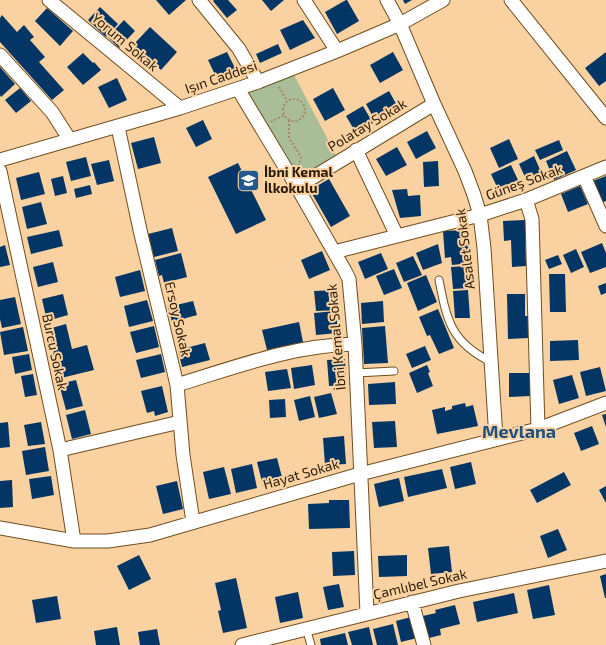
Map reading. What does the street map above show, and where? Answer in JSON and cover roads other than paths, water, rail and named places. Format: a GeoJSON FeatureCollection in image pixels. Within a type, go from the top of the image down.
{"type":"FeatureCollection","features":[{"type":"Feature","properties":{"kind":"street","name":"Yorum Sokak"},"geometry":{"type":"LineString","coordinates":[[49,0],[180,108]]}},
{"type":"Feature","properties":{"kind":"street"},"geometry":{"type":"LineString","coordinates":[[199,0],[239,49],[258,82]]}},
{"type":"Feature","properties":{"kind":"street"},"geometry":{"type":"LineString","coordinates":[[304,0],[337,51]]}},
{"type":"Feature","properties":{"kind":"street","name":"Asalet Sokak"},"geometry":{"type":"LineString","coordinates":[[387,0],[400,24],[434,104],[465,171],[480,215],[484,248],[496,439]]}},
{"type":"Feature","properties":{"kind":"street","name":"Işın Caddesi"},"geometry":{"type":"LineString","coordinates":[[0,160],[118,127],[258,82],[400,24],[443,0]]}},
{"type":"Feature","properties":{"kind":"street"},"geometry":{"type":"LineString","coordinates":[[511,0],[606,118]]}},
{"type":"Feature","properties":{"kind":"street"},"geometry":{"type":"LineString","coordinates":[[0,55],[52,112],[70,140]]}},
{"type":"Feature","properties":{"kind":"street","name":"İbni Kemal Sokak"},"geometry":{"type":"LineString","coordinates":[[238,89],[297,187],[349,279],[355,344],[367,613]]}},
{"type":"Feature","properties":{"kind":"street","name":"Polatay Sokak"},"geometry":{"type":"LineString","coordinates":[[297,187],[434,104]]}},
{"type":"Feature","properties":{"kind":"street","name":"Ersoy Sokak"},"geometry":{"type":"LineString","coordinates":[[118,127],[140,230],[177,385],[183,455],[193,522]]}},
{"type":"Feature","properties":{"kind":"street"},"geometry":{"type":"LineString","coordinates":[[356,150],[397,236]]}},
{"type":"Feature","properties":{"kind":"street","name":"Güneş Sokak"},"geometry":{"type":"LineString","coordinates":[[334,252],[480,215],[526,200],[606,167]]}},
{"type":"Feature","properties":{"kind":"street","name":"Burcu Sokak"},"geometry":{"type":"LineString","coordinates":[[0,171],[60,450],[74,541]]}},
{"type":"Feature","properties":{"kind":"street"},"geometry":{"type":"LineString","coordinates":[[584,176],[606,226]]}},
{"type":"Feature","properties":{"kind":"street"},"geometry":{"type":"LineString","coordinates":[[526,200],[532,218],[538,429]]}},
{"type":"Feature","properties":{"kind":"street"},"geometry":{"type":"LineString","coordinates":[[177,385],[269,357],[333,344],[355,344]]}},
{"type":"Feature","properties":{"kind":"street","name":"Hayat Sokak"},"geometry":{"type":"LineString","coordinates":[[0,528],[74,541],[108,541],[128,539],[360,474],[538,429],[606,403]]}},
{"type":"Feature","properties":{"kind":"street"},"geometry":{"type":"LineString","coordinates":[[60,450],[180,422]]}},
{"type":"Feature","properties":{"kind":"street","name":"Çamlıbel Sokak"},"geometry":{"type":"LineString","coordinates":[[242,645],[459,591],[606,561]]}},
{"type":"Feature","properties":{"kind":"street"},"geometry":{"type":"LineString","coordinates":[[412,602],[424,645]]}},
{"type":"Feature","properties":{"kind":"lane"},"geometry":{"type":"LineString","coordinates":[[439,280],[443,301],[453,331],[468,348],[491,362]]}},
{"type":"Feature","properties":{"kind":"lane"},"geometry":{"type":"LineString","coordinates":[[356,373],[394,371]]}},
{"type":"Feature","properties":{"kind":"lane"},"geometry":{"type":"LineString","coordinates":[[306,628],[311,645]]}},
{"type":"Feature","properties":{"kind":"place","name":"İbni Kemal İlkokulu"},"geometry":{"type":"Point","coordinates":[249,180]}},
{"type":"Feature","properties":{"kind":"district","name":"Mevlana"},"geometry":{"type":"Point","coordinates":[519,432]}}]}
